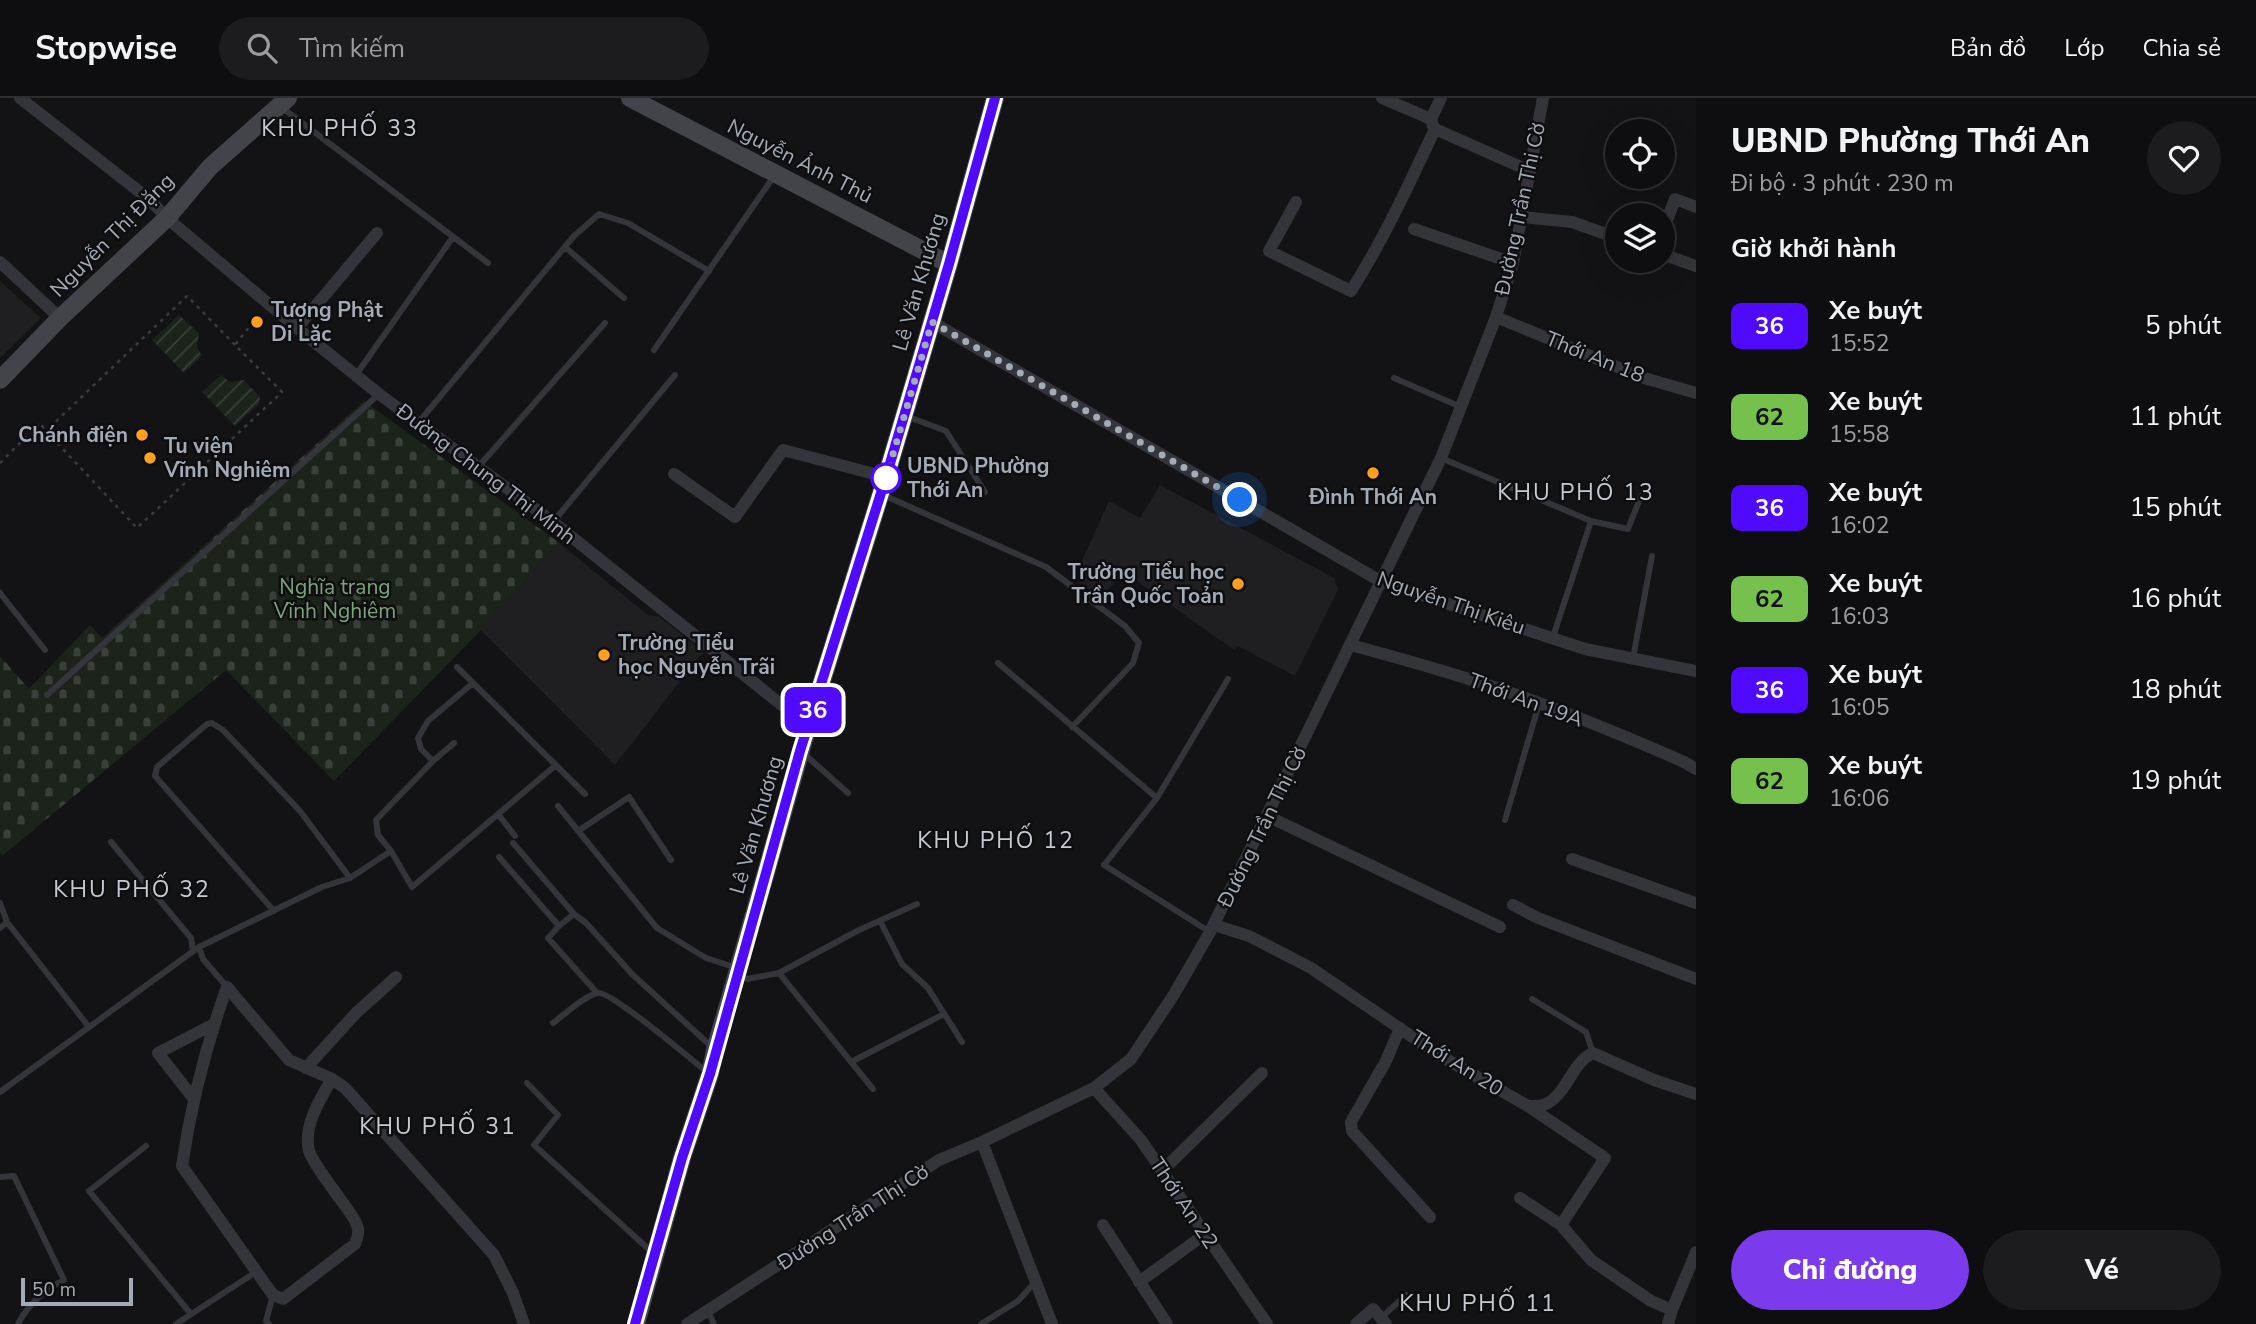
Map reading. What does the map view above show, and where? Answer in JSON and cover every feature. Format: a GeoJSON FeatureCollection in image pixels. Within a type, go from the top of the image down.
{"type":"FeatureCollection","features":[{"type":"Feature","properties":{"kind":"main road","name":"Nguyễn Ảnh Thủ"},"geometry":{"type":"LineString","coordinates":[[630,98],[949,264]]}},
{"type":"Feature","properties":{"kind":"main road","name":"Lê Văn Khương"},"geometry":{"type":"LineString","coordinates":[[636,1324],[682,1158],[710,1074],[800,751],[904,416],[995,98]]}},
{"type":"Feature","properties":{"kind":"main road","name":"Nguyễn Thị Đặng"},"geometry":{"type":"LineString","coordinates":[[0,380],[60,318],[167,218],[210,167],[284,102]]}},
{"type":"Feature","properties":{"kind":"street","name":"Đường Chung Thị Minh"},"geometry":{"type":"LineString","coordinates":[[20,98],[150,200],[167,218],[379,394],[553,522],[808,726]]}},
{"type":"Feature","properties":{"kind":"street"},"geometry":{"type":"LineString","coordinates":[[1382,98],[1530,171]]}},
{"type":"Feature","properties":{"kind":"street"},"geometry":{"type":"LineString","coordinates":[[1296,202],[1269,251],[1351,291],[1371,260],[1405,194],[1441,98]]}},
{"type":"Feature","properties":{"kind":"street","name":"Đường Trần Thị Cờ"},"geometry":{"type":"LineString","coordinates":[[687,1324],[939,1160],[1094,1088],[1131,1059],[1173,996],[1212,928],[1441,458],[1496,317],[1513,263],[1544,98]]}},
{"type":"Feature","properties":{"kind":"street"},"geometry":{"type":"LineString","coordinates":[[1673,203],[1675,199],[1696,206]]}},
{"type":"Feature","properties":{"kind":"street"},"geometry":{"type":"LineString","coordinates":[[1521,217],[1572,222],[1605,234]]}},
{"type":"Feature","properties":{"kind":"street"},"geometry":{"type":"LineString","coordinates":[[1414,229],[1513,263]]}},
{"type":"Feature","properties":{"kind":"street"},"geometry":{"type":"LineString","coordinates":[[297,328],[377,233]]}},
{"type":"Feature","properties":{"kind":"street"},"geometry":{"type":"LineString","coordinates":[[1675,259],[1696,266]]}},
{"type":"Feature","properties":{"kind":"street"},"geometry":{"type":"LineString","coordinates":[[0,262],[60,318]]}},
{"type":"Feature","properties":{"kind":"street","name":"Thới An 18"},"geometry":{"type":"LineString","coordinates":[[1496,317],[1644,378],[1696,393]]}},
{"type":"Feature","properties":{"kind":"street","name":"Nguyễn Thị Kiêu"},"geometry":{"type":"LineString","coordinates":[[932,322],[1382,582],[1585,649],[1696,671]]}},
{"type":"Feature","properties":{"kind":"street"},"geometry":{"type":"LineString","coordinates":[[674,474],[735,517],[783,450],[883,486]]}},
{"type":"Feature","properties":{"kind":"street","name":"Thới An 19A"},"geometry":{"type":"LineString","coordinates":[[1351,645],[1461,676],[1602,726],[1696,769]]}},
{"type":"Feature","properties":{"kind":"street"},"geometry":{"type":"LineString","coordinates":[[1267,816],[1500,927]]}},
{"type":"Feature","properties":{"kind":"street"},"geometry":{"type":"LineString","coordinates":[[1572,859],[1696,903]]}},
{"type":"Feature","properties":{"kind":"street"},"geometry":{"type":"LineString","coordinates":[[1513,905],[1538,918],[1696,979]]}},
{"type":"Feature","properties":{"kind":"street","name":"Thới An 20"},"geometry":{"type":"LineString","coordinates":[[1212,928],[1249,936],[1311,968],[1439,1055],[1528,1106],[1545,1105],[1565,1086],[1586,1056],[1593,1053]]}},
{"type":"Feature","properties":{"kind":"street"},"geometry":{"type":"LineString","coordinates":[[306,1068],[356,1013],[396,977]]}},
{"type":"Feature","properties":{"kind":"street"},"geometry":{"type":"LineString","coordinates":[[227,987],[194,1099],[183,1166],[273,1295],[283,1299],[355,1244],[359,1235],[355,1219],[309,1152],[311,1122],[332,1079]]}},
{"type":"Feature","properties":{"kind":"street"},"geometry":{"type":"LineString","coordinates":[[227,987],[289,1060],[345,1087],[431,1182],[494,1255],[513,1293],[524,1324]]}},
{"type":"Feature","properties":{"kind":"street"},"geometry":{"type":"LineString","coordinates":[[194,1099],[158,1053],[214,1024]]}},
{"type":"Feature","properties":{"kind":"street"},"geometry":{"type":"LineString","coordinates":[[1400,1028],[1381,1070],[1351,1122],[1352,1130],[1430,1217]]}},
{"type":"Feature","properties":{"kind":"street"},"geometry":{"type":"LineString","coordinates":[[1593,1053],[1654,1080],[1696,1094]]}},
{"type":"Feature","properties":{"kind":"street"},"geometry":{"type":"LineString","coordinates":[[1162,1171],[1262,1073]]}},
{"type":"Feature","properties":{"kind":"street","name":"Thới An 22"},"geometry":{"type":"LineString","coordinates":[[1094,1088],[1141,1140],[1266,1324]]}},
{"type":"Feature","properties":{"kind":"street"},"geometry":{"type":"LineString","coordinates":[[1528,1106],[1605,1158],[1561,1225]]}},
{"type":"Feature","properties":{"kind":"street"},"geometry":{"type":"LineString","coordinates":[[982,1142],[1052,1324]]}},
{"type":"Feature","properties":{"kind":"street"},"geometry":{"type":"LineString","coordinates":[[1520,1198],[1561,1225],[1591,1260],[1651,1301],[1672,1310]]}},
{"type":"Feature","properties":{"kind":"street"},"geometry":{"type":"LineString","coordinates":[[1103,1225],[1167,1324]]}},
{"type":"Feature","properties":{"kind":"street"},"geometry":{"type":"LineString","coordinates":[[1139,1282],[1205,1234]]}},
{"type":"Feature","properties":{"kind":"street"},"geometry":{"type":"LineString","coordinates":[[1668,1324],[1696,1252]]}},
{"type":"Feature","properties":{"kind":"street"},"geometry":{"type":"LineString","coordinates":[[1356,1324],[1374,1310],[1383,1321]]}},
{"type":"Feature","properties":{"kind":"lane"},"geometry":{"type":"LineString","coordinates":[[284,102],[488,263]]}},
{"type":"Feature","properties":{"kind":"lane"},"geometry":{"type":"LineString","coordinates":[[654,350],[775,174]]}},
{"type":"Feature","properties":{"kind":"lane"},"geometry":{"type":"LineString","coordinates":[[418,423],[565,247],[598,214],[628,223],[709,271]]}},
{"type":"Feature","properties":{"kind":"lane"},"geometry":{"type":"LineString","coordinates":[[356,375],[453,237]]}},
{"type":"Feature","properties":{"kind":"lane"},"geometry":{"type":"LineString","coordinates":[[565,247],[624,298]]}},
{"type":"Feature","properties":{"kind":"lane"},"geometry":{"type":"LineString","coordinates":[[479,466],[606,323]]}},
{"type":"Feature","properties":{"kind":"lane"},"geometry":{"type":"LineString","coordinates":[[553,522],[675,374]]}},
{"type":"Feature","properties":{"kind":"lane"},"geometry":{"type":"LineString","coordinates":[[1394,378],[1461,407]]}},
{"type":"Feature","properties":{"kind":"lane"},"geometry":{"type":"LineString","coordinates":[[47,695],[379,394]]}},
{"type":"Feature","properties":{"kind":"lane"},"geometry":{"type":"LineString","coordinates":[[904,416],[946,431],[985,492]]}},
{"type":"Feature","properties":{"kind":"lane"},"geometry":{"type":"LineString","coordinates":[[1441,458],[1591,521],[1628,530],[1642,496]]}},
{"type":"Feature","properties":{"kind":"lane"},"geometry":{"type":"LineString","coordinates":[[883,486],[1046,567],[1125,626],[1139,643],[1133,663],[1072,727]]}},
{"type":"Feature","properties":{"kind":"lane"},"geometry":{"type":"LineString","coordinates":[[1553,637],[1591,521]]}},
{"type":"Feature","properties":{"kind":"lane"},"geometry":{"type":"LineString","coordinates":[[1633,658],[1652,556]]}},
{"type":"Feature","properties":{"kind":"lane"},"geometry":{"type":"LineString","coordinates":[[0,593],[46,650]]}},
{"type":"Feature","properties":{"kind":"lane"},"geometry":{"type":"LineString","coordinates":[[998,663],[1157,798]]}},
{"type":"Feature","properties":{"kind":"lane"},"geometry":{"type":"LineString","coordinates":[[457,667],[585,794]]}},
{"type":"Feature","properties":{"kind":"lane"},"geometry":{"type":"LineString","coordinates":[[1212,928],[1104,865],[1157,798],[1228,679]]}},
{"type":"Feature","properties":{"kind":"lane"},"geometry":{"type":"LineString","coordinates":[[433,761],[421,749],[418,738],[428,721],[473,683]]}},
{"type":"Feature","properties":{"kind":"lane"},"geometry":{"type":"LineString","coordinates":[[1505,820],[1539,704]]}},
{"type":"Feature","properties":{"kind":"lane"},"geometry":{"type":"LineString","coordinates":[[274,911],[155,776],[157,767],[207,724],[212,723],[223,730],[300,811],[350,878]]}},
{"type":"Feature","properties":{"kind":"lane"},"geometry":{"type":"LineString","coordinates":[[454,743],[376,820],[377,835],[391,851],[412,887],[556,765]]}},
{"type":"Feature","properties":{"kind":"lane"},"geometry":{"type":"LineString","coordinates":[[800,751],[848,793]]}},
{"type":"Feature","properties":{"kind":"lane"},"geometry":{"type":"LineString","coordinates":[[578,831],[629,797],[671,860]]}},
{"type":"Feature","properties":{"kind":"lane"},"geometry":{"type":"LineString","coordinates":[[558,806],[657,928],[747,979],[779,973],[917,904]]}},
{"type":"Feature","properties":{"kind":"lane"},"geometry":{"type":"LineString","coordinates":[[498,814],[514,840],[574,914],[586,923],[632,974],[715,1050]]}},
{"type":"Feature","properties":{"kind":"lane"},"geometry":{"type":"LineString","coordinates":[[111,842],[191,938],[203,959],[227,987]]}},
{"type":"Feature","properties":{"kind":"lane"},"geometry":{"type":"LineString","coordinates":[[0,1091],[196,949],[322,887],[350,878],[391,851]]}},
{"type":"Feature","properties":{"kind":"lane"},"geometry":{"type":"LineString","coordinates":[[499,857],[559,926]]}},
{"type":"Feature","properties":{"kind":"lane"},"geometry":{"type":"LineString","coordinates":[[0,903],[7,922],[89,1027]]}},
{"type":"Feature","properties":{"kind":"lane"},"geometry":{"type":"LineString","coordinates":[[574,914],[548,938],[597,993],[610,995],[710,1074]]}},
{"type":"Feature","properties":{"kind":"lane"},"geometry":{"type":"LineString","coordinates":[[880,921],[902,964],[928,988],[961,1042]]}},
{"type":"Feature","properties":{"kind":"lane"},"geometry":{"type":"LineString","coordinates":[[0,928],[7,922]]}},
{"type":"Feature","properties":{"kind":"lane"},"geometry":{"type":"LineString","coordinates":[[779,973],[873,1089]]}},
{"type":"Feature","properties":{"kind":"lane"},"geometry":{"type":"LineString","coordinates":[[553,1023],[597,993]]}},
{"type":"Feature","properties":{"kind":"lane"},"geometry":{"type":"LineString","coordinates":[[1532,999],[1586,1032],[1593,1053]]}},
{"type":"Feature","properties":{"kind":"lane"},"geometry":{"type":"LineString","coordinates":[[851,1062],[944,1014]]}},
{"type":"Feature","properties":{"kind":"lane"},"geometry":{"type":"LineString","coordinates":[[527,1083],[558,1115],[534,1145],[655,1255]]}},
{"type":"Feature","properties":{"kind":"lane"},"geometry":{"type":"LineString","coordinates":[[146,1146],[89,1191],[191,1314]]}},
{"type":"Feature","properties":{"kind":"lane"},"geometry":{"type":"LineString","coordinates":[[0,1177],[15,1176],[64,1280],[49,1287],[24,1312],[18,1324]]}},
{"type":"Feature","properties":{"kind":"lane"},"geometry":{"type":"LineString","coordinates":[[176,1324],[257,1272]]}},
{"type":"Feature","properties":{"kind":"lane"},"geometry":{"type":"LineString","coordinates":[[981,1324],[1017,1301],[1036,1282]]}},
{"type":"Feature","properties":{"kind":"lane"},"geometry":{"type":"LineString","coordinates":[[269,1324],[267,1321],[273,1295]]}},
{"type":"Feature","properties":{"kind":"lane"},"geometry":{"type":"LineString","coordinates":[[1383,1321],[1406,1296]]}},
{"type":"Feature","properties":{"kind":"lane"},"geometry":{"type":"LineString","coordinates":[[708,1311],[714,1324]]}},
{"type":"Feature","properties":{"kind":"path"},"geometry":{"type":"LineString","coordinates":[[0,463],[40,423],[46,430],[137,528],[282,392],[187,296],[46,430]]}},
{"type":"Feature","properties":{"kind":"path"},"geometry":{"type":"LineString","coordinates":[[234,345],[250,326]]}},
{"type":"Feature","properties":{"kind":"shaded area"},"geometry":{"type":"Polygon","coordinates":[[[0,281],[41,318],[0,358],[0,281]]]}},
{"type":"Feature","properties":{"kind":"shaded area","name":"Trường Tiểu học Trần Quốc Toản"},"geometry":{"type":"Polygon","coordinates":[[[1160,485],[1334,578],[1338,590],[1295,676],[1238,646],[1234,650],[1124,572],[1100,599],[1074,578],[1109,501],[1140,518],[1160,485]]]}},
{"type":"Feature","properties":{"kind":"shaded area","name":"Trường Tiểu học Nguyễn Trãi"},"geometry":{"type":"Polygon","coordinates":[[[558,542],[648,615],[660,617],[704,653],[615,765],[481,630],[558,542]]]}},
{"type":"Feature","properties":{"kind":"green space"},"geometry":{"type":"Polygon","coordinates":[[[179,315],[199,333],[197,347],[202,356],[184,373],[152,340],[179,315]]]}},
{"type":"Feature","properties":{"kind":"green space"},"geometry":{"type":"Polygon","coordinates":[[[221,375],[230,382],[244,380],[260,397],[259,404],[235,426],[202,392],[221,375]]]}},
{"type":"Feature","properties":{"kind":"green space","name":"Nghĩa trang Vĩnh Nghiêm"},"geometry":{"type":"Polygon","coordinates":[[[364,401],[558,542],[481,630],[334,781],[226,670],[2,856],[0,656],[29,689],[90,625],[102,638],[364,401]]]}},
{"type":"Feature","properties":{"kind":"bus line","name":"36"},"geometry":{"type":"LineString","coordinates":[[635,1324],[682,1158],[710,1074],[800,751],[886,477],[995,98]]}},
{"type":"Feature","properties":{"kind":"place","name":"Tượng Phật Di Lặc"},"geometry":{"type":"Point","coordinates":[257,322]}},
{"type":"Feature","properties":{"kind":"place","name":"Chánh điện"},"geometry":{"type":"Point","coordinates":[142,435]}},
{"type":"Feature","properties":{"kind":"place","name":"Tu viện Vĩnh Nghiêm"},"geometry":{"type":"Point","coordinates":[150,458]}},
{"type":"Feature","properties":{"kind":"place","name":"Đình Thới An"},"geometry":{"type":"Point","coordinates":[1373,473]}},
{"type":"Feature","properties":{"kind":"place","name":"UBND Phường Thới An"},"geometry":{"type":"Point","coordinates":[886,478]}},
{"type":"Feature","properties":{"kind":"place","name":"Trường Tiểu học Trần Quốc Toản"},"geometry":{"type":"Point","coordinates":[1238,584]}},
{"type":"Feature","properties":{"kind":"place","name":"Trường Tiểu học Nguyễn Trãi"},"geometry":{"type":"Point","coordinates":[604,655]}},
{"type":"Feature","properties":{"kind":"district","name":"KHU PHỐ 33"},"geometry":{"type":"Point","coordinates":[340,128]}},
{"type":"Feature","properties":{"kind":"district","name":"KHU PHỐ 13"},"geometry":{"type":"Point","coordinates":[1576,492]}},
{"type":"Feature","properties":{"kind":"district","name":"KHU PHỐ 12"},"geometry":{"type":"Point","coordinates":[996,840]}},
{"type":"Feature","properties":{"kind":"district","name":"KHU PHỐ 32"},"geometry":{"type":"Point","coordinates":[132,889]}},
{"type":"Feature","properties":{"kind":"district","name":"KHU PHỐ 31"},"geometry":{"type":"Point","coordinates":[438,1126]}},
{"type":"Feature","properties":{"kind":"district","name":"KHU PHỐ 11"},"geometry":{"type":"Point","coordinates":[1478,1303]}},
{"type":"Feature","properties":{"kind":"route"},"geometry":{"type":"LineString","coordinates":[[886,478],[932,322],[1240,500]]}}]}
